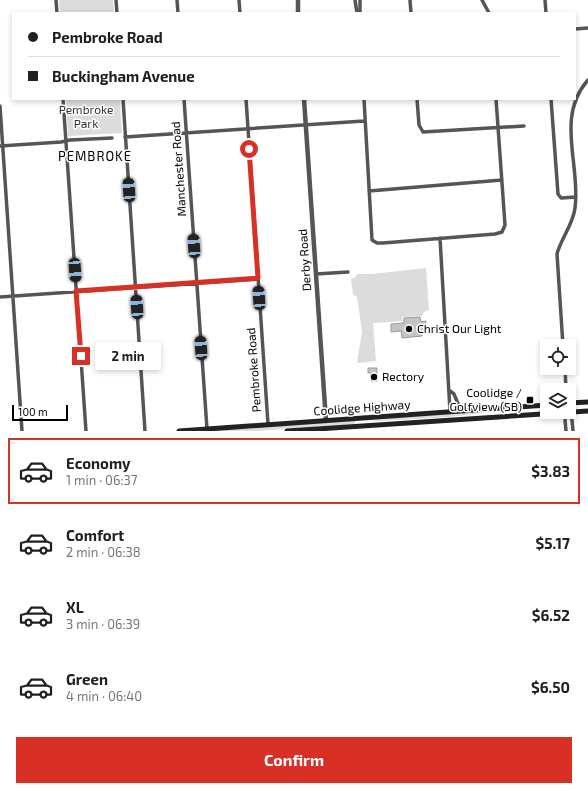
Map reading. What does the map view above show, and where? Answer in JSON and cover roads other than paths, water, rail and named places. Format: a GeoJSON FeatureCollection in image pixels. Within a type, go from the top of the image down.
{"type":"FeatureCollection","features":[{"type":"Feature","properties":{"kind":"main road"},"geometry":{"type":"LineString","coordinates":[[576,403],[588,402]]}},
{"type":"Feature","properties":{"kind":"main road","name":"Coolidge Highway"},"geometry":{"type":"LineString","coordinates":[[180,431],[540,405]]}},
{"type":"Feature","properties":{"kind":"main road"},"geometry":{"type":"LineString","coordinates":[[495,416],[499,414],[499,408]]}},
{"type":"Feature","properties":{"kind":"main road","name":"Coolidge Highway"},"geometry":{"type":"LineString","coordinates":[[576,412],[588,411]]}},
{"type":"Feature","properties":{"kind":"main road","name":"Coolidge Highway"},"geometry":{"type":"LineString","coordinates":[[287,431],[540,414]]}},
{"type":"Feature","properties":{"kind":"main road"},"geometry":{"type":"LineString","coordinates":[[360,426],[359,420],[362,418]]}},
{"type":"Feature","properties":{"kind":"street"},"geometry":{"type":"LineString","coordinates":[[56,0],[57,12]]}},
{"type":"Feature","properties":{"kind":"street"},"geometry":{"type":"LineString","coordinates":[[116,0],[117,12]]}},
{"type":"Feature","properties":{"kind":"street"},"geometry":{"type":"LineString","coordinates":[[177,0],[178,12]]}},
{"type":"Feature","properties":{"kind":"street"},"geometry":{"type":"LineString","coordinates":[[239,0],[240,12]]}},
{"type":"Feature","properties":{"kind":"street"},"geometry":{"type":"LineString","coordinates":[[298,0],[298,12]]}},
{"type":"Feature","properties":{"kind":"street"},"geometry":{"type":"LineString","coordinates":[[354,0],[358,12]]}},
{"type":"Feature","properties":{"kind":"street"},"geometry":{"type":"LineString","coordinates":[[358,12],[360,0]]}},
{"type":"Feature","properties":{"kind":"street"},"geometry":{"type":"LineString","coordinates":[[410,0],[411,12]]}},
{"type":"Feature","properties":{"kind":"street"},"geometry":{"type":"LineString","coordinates":[[482,0],[488,12]]}},
{"type":"Feature","properties":{"kind":"street"},"geometry":{"type":"LineString","coordinates":[[545,0],[546,12]]}},
{"type":"Feature","properties":{"kind":"street"},"geometry":{"type":"LineString","coordinates":[[576,29],[588,28]]}},
{"type":"Feature","properties":{"kind":"street"},"geometry":{"type":"LineString","coordinates":[[563,339],[557,260],[560,243],[574,215],[576,197],[571,116],[578,94],[588,80]]}},
{"type":"Feature","properties":{"kind":"street"},"geometry":{"type":"LineString","coordinates":[[63,100],[86,431]]}},
{"type":"Feature","properties":{"kind":"street"},"geometry":{"type":"LineString","coordinates":[[123,100],[145,431]]}},
{"type":"Feature","properties":{"kind":"street","name":"Manchester Road"},"geometry":{"type":"LineString","coordinates":[[184,100],[207,429]]}},
{"type":"Feature","properties":{"kind":"street","name":"Pembroke Road"},"geometry":{"type":"LineString","coordinates":[[246,100],[268,424]]}},
{"type":"Feature","properties":{"kind":"street","name":"Derby Road"},"geometry":{"type":"LineString","coordinates":[[304,100],[326,420]]}},
{"type":"Feature","properties":{"kind":"street"},"geometry":{"type":"LineString","coordinates":[[364,100],[372,240],[377,243],[498,234],[503,230],[505,225],[496,100]]}},
{"type":"Feature","properties":{"kind":"street"},"geometry":{"type":"LineString","coordinates":[[417,100],[419,125],[423,132],[524,126]]}},
{"type":"Feature","properties":{"kind":"street"},"geometry":{"type":"LineString","coordinates":[[551,100],[558,194],[561,198],[576,197]]}},
{"type":"Feature","properties":{"kind":"street"},"geometry":{"type":"LineString","coordinates":[[0,106],[1,146],[22,431]]}},
{"type":"Feature","properties":{"kind":"street"},"geometry":{"type":"LineString","coordinates":[[125,137],[364,121]]}},
{"type":"Feature","properties":{"kind":"street"},"geometry":{"type":"LineString","coordinates":[[1,146],[112,138]]}},
{"type":"Feature","properties":{"kind":"street"},"geometry":{"type":"LineString","coordinates":[[369,191],[502,180]]}},
{"type":"Feature","properties":{"kind":"street"},"geometry":{"type":"LineString","coordinates":[[440,238],[450,411]]}},
{"type":"Feature","properties":{"kind":"street"},"geometry":{"type":"LineString","coordinates":[[316,274],[348,272]]}},
{"type":"Feature","properties":{"kind":"street"},"geometry":{"type":"LineString","coordinates":[[0,297],[258,278]]}},
{"type":"Feature","properties":{"kind":"street"},"geometry":{"type":"LineString","coordinates":[[450,392],[454,394],[460,411]]}},
{"type":"Feature","properties":{"kind":"street"},"geometry":{"type":"LineString","coordinates":[[565,419],[566,431]]}},
{"type":"Feature","properties":{"kind":"street"},"geometry":{"type":"LineString","coordinates":[[572,419],[573,431]]}},
{"type":"Feature","properties":{"kind":"place","name":"Christ Our Light"},"geometry":{"type":"Point","coordinates":[409,329]}},
{"type":"Feature","properties":{"kind":"place","name":"Rectory"},"geometry":{"type":"Point","coordinates":[374,377]}},
{"type":"Feature","properties":{"kind":"place","name":"Coolidge / Golfview (SB)"},"geometry":{"type":"Point","coordinates":[530,400]}},
{"type":"Feature","properties":{"kind":"district","name":"PEMBROKE"},"geometry":{"type":"Point","coordinates":[95,156]}},
{"type":"Feature","properties":{"kind":"park label","name":"Pembroke Park"},"geometry":{"type":"Point","coordinates":[86,117]}}]}
